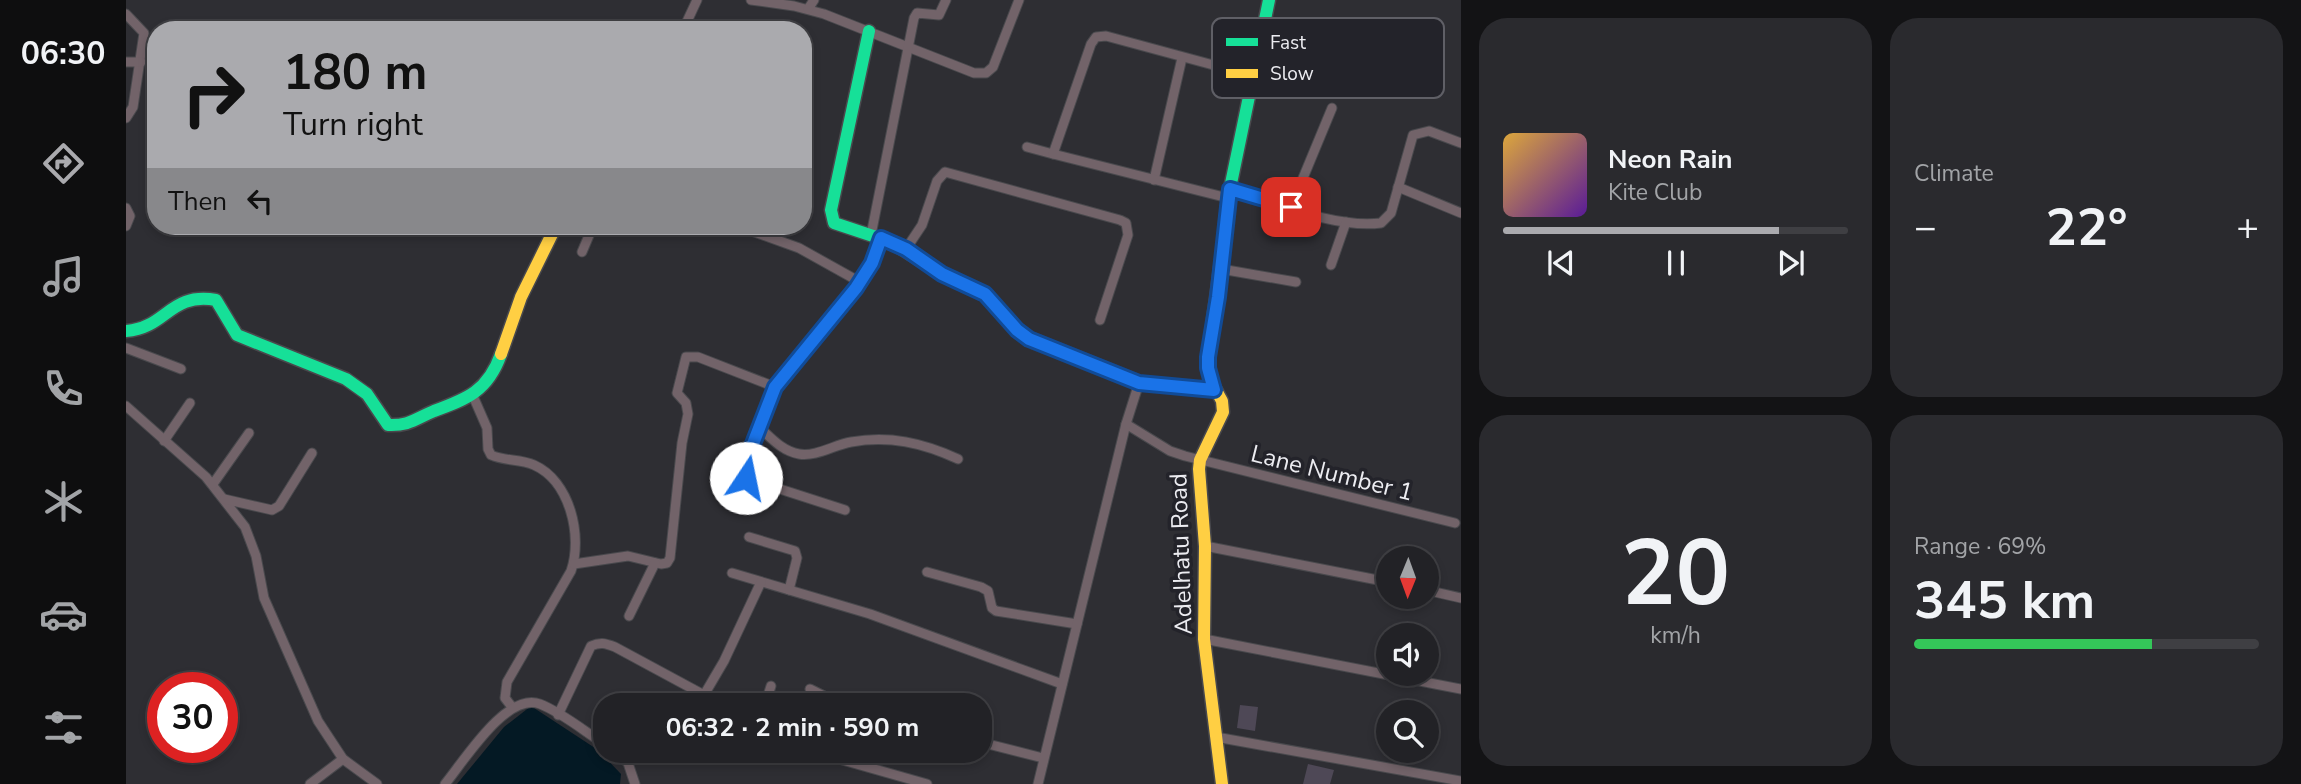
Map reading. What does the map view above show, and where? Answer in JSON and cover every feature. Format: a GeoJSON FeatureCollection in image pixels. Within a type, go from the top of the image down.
{"type":"FeatureCollection","features":[{"type":"Feature","properties":{"kind":"street"},"geometry":{"type":"LineString","coordinates":[[687,21],[697,0]]}},
{"type":"Feature","properties":{"kind":"street"},"geometry":{"type":"LineString","coordinates":[[751,0],[808,9],[974,73],[986,73],[997,59],[1019,0]]}},
{"type":"Feature","properties":{"kind":"street"},"geometry":{"type":"LineString","coordinates":[[808,9],[814,0]]}},
{"type":"Feature","properties":{"kind":"street"},"geometry":{"type":"LineString","coordinates":[[746,478],[748,457],[775,387],[860,282],[872,263],[908,48],[917,13],[939,15],[946,0]]}},
{"type":"Feature","properties":{"kind":"street","name":"Adelhatu Road"},"geometry":{"type":"LineString","coordinates":[[1265,18],[1269,0]]}},
{"type":"Feature","properties":{"kind":"street"},"geometry":{"type":"LineString","coordinates":[[126,14],[141,27],[144,38],[133,107],[126,117]]}},
{"type":"Feature","properties":{"kind":"street"},"geometry":{"type":"LineString","coordinates":[[869,31],[831,210],[834,223],[906,249],[942,274],[985,294],[1017,330],[1029,339],[1139,383],[1214,390]]}},
{"type":"Feature","properties":{"kind":"street"},"geometry":{"type":"LineString","coordinates":[[1053,154],[1096,37],[1106,36],[1212,66]]}},
{"type":"Feature","properties":{"kind":"street"},"geometry":{"type":"LineString","coordinates":[[1154,180],[1182,58]]}},
{"type":"Feature","properties":{"kind":"street"},"geometry":{"type":"LineString","coordinates":[[126,62],[141,62]]}},
{"type":"Feature","properties":{"kind":"street","name":"Adelhatu Road"},"geometry":{"type":"LineString","coordinates":[[1223,784],[1204,639],[1205,546],[1200,460],[1223,411],[1222,401],[1214,390],[1208,357],[1229,194],[1249,98]]}},
{"type":"Feature","properties":{"kind":"street"},"geometry":{"type":"LineString","coordinates":[[1291,207],[1332,108]]}},
{"type":"Feature","properties":{"kind":"street"},"geometry":{"type":"LineString","coordinates":[[1027,147],[1154,180],[1291,207],[1346,222],[1373,224],[1387,220],[1413,135],[1429,131],[1461,143]]}},
{"type":"Feature","properties":{"kind":"street"},"geometry":{"type":"LineString","coordinates":[[906,249],[922,225],[937,181],[946,172],[1120,220],[1126,223],[1128,235],[1100,320]]}},
{"type":"Feature","properties":{"kind":"street"},"geometry":{"type":"LineString","coordinates":[[1398,187],[1461,213]]}},
{"type":"Feature","properties":{"kind":"street"},"geometry":{"type":"LineString","coordinates":[[126,208],[130,216],[126,226]]}},
{"type":"Feature","properties":{"kind":"street"},"geometry":{"type":"LineString","coordinates":[[1331,265],[1346,222]]}},
{"type":"Feature","properties":{"kind":"street"},"geometry":{"type":"LineString","coordinates":[[126,331],[143,330],[153,325],[179,301],[207,297],[216,300],[237,335],[346,379],[367,394],[388,425],[404,426],[424,415],[473,396],[491,376],[521,298],[552,235]]}},
{"type":"Feature","properties":{"kind":"street"},"geometry":{"type":"LineString","coordinates":[[582,252],[589,235]]}},
{"type":"Feature","properties":{"kind":"street"},"geometry":{"type":"LineString","coordinates":[[763,235],[799,248],[860,282]]}},
{"type":"Feature","properties":{"kind":"street"},"geometry":{"type":"LineString","coordinates":[[1221,269],[1296,282]]}},
{"type":"Feature","properties":{"kind":"street"},"geometry":{"type":"LineString","coordinates":[[126,348],[181,369]]}},
{"type":"Feature","properties":{"kind":"street"},"geometry":{"type":"LineString","coordinates":[[574,564],[628,556],[655,563],[667,563],[670,558],[682,443],[688,414],[686,403],[677,393],[683,361],[691,356],[698,356],[775,387]]}},
{"type":"Feature","properties":{"kind":"street"},"geometry":{"type":"LineString","coordinates":[[1038,784],[1126,424],[1139,383]]}},
{"type":"Feature","properties":{"kind":"street"},"geometry":{"type":"LineString","coordinates":[[473,396],[487,428],[491,455],[532,464],[548,472],[560,486],[577,544],[574,564],[507,682],[505,698],[512,707]]}},
{"type":"Feature","properties":{"kind":"street"},"geometry":{"type":"LineString","coordinates":[[164,441],[190,403]]}},
{"type":"Feature","properties":{"kind":"street"},"geometry":{"type":"LineString","coordinates":[[126,406],[213,484],[224,499],[251,540],[264,598],[277,631],[298,670],[318,721],[343,758],[377,784]]}},
{"type":"Feature","properties":{"kind":"street","name":"Lane Number 1"},"geometry":{"type":"LineString","coordinates":[[1126,424],[1170,451],[1455,523]]}},
{"type":"Feature","properties":{"kind":"street"},"geometry":{"type":"LineString","coordinates":[[759,427],[783,448],[796,454],[807,455],[853,441],[891,440],[925,444],[958,459]]}},
{"type":"Feature","properties":{"kind":"street"},"geometry":{"type":"LineString","coordinates":[[213,484],[249,433]]}},
{"type":"Feature","properties":{"kind":"street"},"geometry":{"type":"LineString","coordinates":[[224,499],[272,510],[279,506],[312,453]]}},
{"type":"Feature","properties":{"kind":"street"},"geometry":{"type":"LineString","coordinates":[[730,473],[845,510]]}},
{"type":"Feature","properties":{"kind":"street"},"geometry":{"type":"LineString","coordinates":[[749,537],[795,551],[797,558],[789,590]]}},
{"type":"Feature","properties":{"kind":"street"},"geometry":{"type":"LineString","coordinates":[[1205,546],[1376,580]]}},
{"type":"Feature","properties":{"kind":"street"},"geometry":{"type":"LineString","coordinates":[[629,616],[655,563]]}},
{"type":"Feature","properties":{"kind":"street"},"geometry":{"type":"LineString","coordinates":[[927,572],[981,587],[991,595],[992,608],[996,611],[1077,624]]}},
{"type":"Feature","properties":{"kind":"street"},"geometry":{"type":"LineString","coordinates":[[732,573],[881,618],[1062,684]]}},
{"type":"Feature","properties":{"kind":"street"},"geometry":{"type":"LineString","coordinates":[[705,693],[724,661],[761,582]]}},
{"type":"Feature","properties":{"kind":"street"},"geometry":{"type":"LineString","coordinates":[[1439,593],[1461,598]]}},
{"type":"Feature","properties":{"kind":"street"},"geometry":{"type":"LineString","coordinates":[[1204,639],[1461,690]]}},
{"type":"Feature","properties":{"kind":"street"},"geometry":{"type":"LineString","coordinates":[[558,715],[591,646],[597,643],[604,642],[615,647],[700,693]]}},
{"type":"Feature","properties":{"kind":"street"},"geometry":{"type":"LineString","coordinates":[[769,693],[771,686]]}},
{"type":"Feature","properties":{"kind":"street"},"geometry":{"type":"LineString","coordinates":[[810,689],[818,693]]}},
{"type":"Feature","properties":{"kind":"street"},"geometry":{"type":"LineString","coordinates":[[445,784],[512,707],[522,703],[535,703],[593,737]]}},
{"type":"Feature","properties":{"kind":"street"},"geometry":{"type":"LineString","coordinates":[[1216,737],[1461,781]]}},
{"type":"Feature","properties":{"kind":"street"},"geometry":{"type":"LineString","coordinates":[[992,745],[1043,758]]}},
{"type":"Feature","properties":{"kind":"street"},"geometry":{"type":"LineString","coordinates":[[310,784],[343,758]]}},
{"type":"Feature","properties":{"kind":"street"},"geometry":{"type":"LineString","coordinates":[[628,763],[635,784]]}},
{"type":"Feature","properties":{"kind":"street"},"geometry":{"type":"LineString","coordinates":[[847,763],[902,781],[927,784]]}},
{"type":"Feature","properties":{"kind":"water"},"geometry":{"type":"Polygon","coordinates":[[[531,706],[593,747],[593,763],[610,763],[621,774],[620,784],[457,784],[504,727],[531,706]]]}},
{"type":"Feature","properties":{"kind":"building"},"geometry":{"type":"Polygon","coordinates":[[[1240,705],[1258,707],[1255,731],[1237,728],[1240,705]]]}},
{"type":"Feature","properties":{"kind":"building"},"geometry":{"type":"Polygon","coordinates":[[[1308,764],[1334,770],[1330,784],[1303,784],[1308,764]]]}},
{"type":"Feature","properties":{"kind":"traffic: fast"},"geometry":{"type":"LineString","coordinates":[[1265,18],[1269,0]]}},
{"type":"Feature","properties":{"kind":"traffic: fast"},"geometry":{"type":"LineString","coordinates":[[869,31],[831,210],[834,223],[891,242],[942,274],[985,294],[1017,330],[1029,339],[1139,383],[1214,390]]}},
{"type":"Feature","properties":{"kind":"traffic: fast"},"geometry":{"type":"LineString","coordinates":[[1222,254],[1228,198],[1249,98]]}},
{"type":"Feature","properties":{"kind":"traffic: fast"},"geometry":{"type":"LineString","coordinates":[[126,331],[151,324],[188,301],[216,300],[237,335],[346,379],[367,394],[388,425],[412,421],[475,392],[490,377],[501,354]]}},
{"type":"Feature","properties":{"kind":"traffic: slow"},"geometry":{"type":"LineString","coordinates":[[501,354],[521,297],[552,235]]}},
{"type":"Feature","properties":{"kind":"traffic: slow"},"geometry":{"type":"LineString","coordinates":[[1222,254],[1208,357],[1210,379],[1222,401],[1223,412],[1200,460],[1199,469],[1205,546],[1204,639],[1222,784]]}},
{"type":"Feature","properties":{"kind":"route"},"geometry":{"type":"LineString","coordinates":[[746,478],[751,449],[775,387],[856,288],[872,263],[881,238],[906,249],[942,274],[985,294],[1017,330],[1029,339],[1139,383],[1214,390],[1208,357],[1218,297],[1230,189],[1291,207]]}}]}
